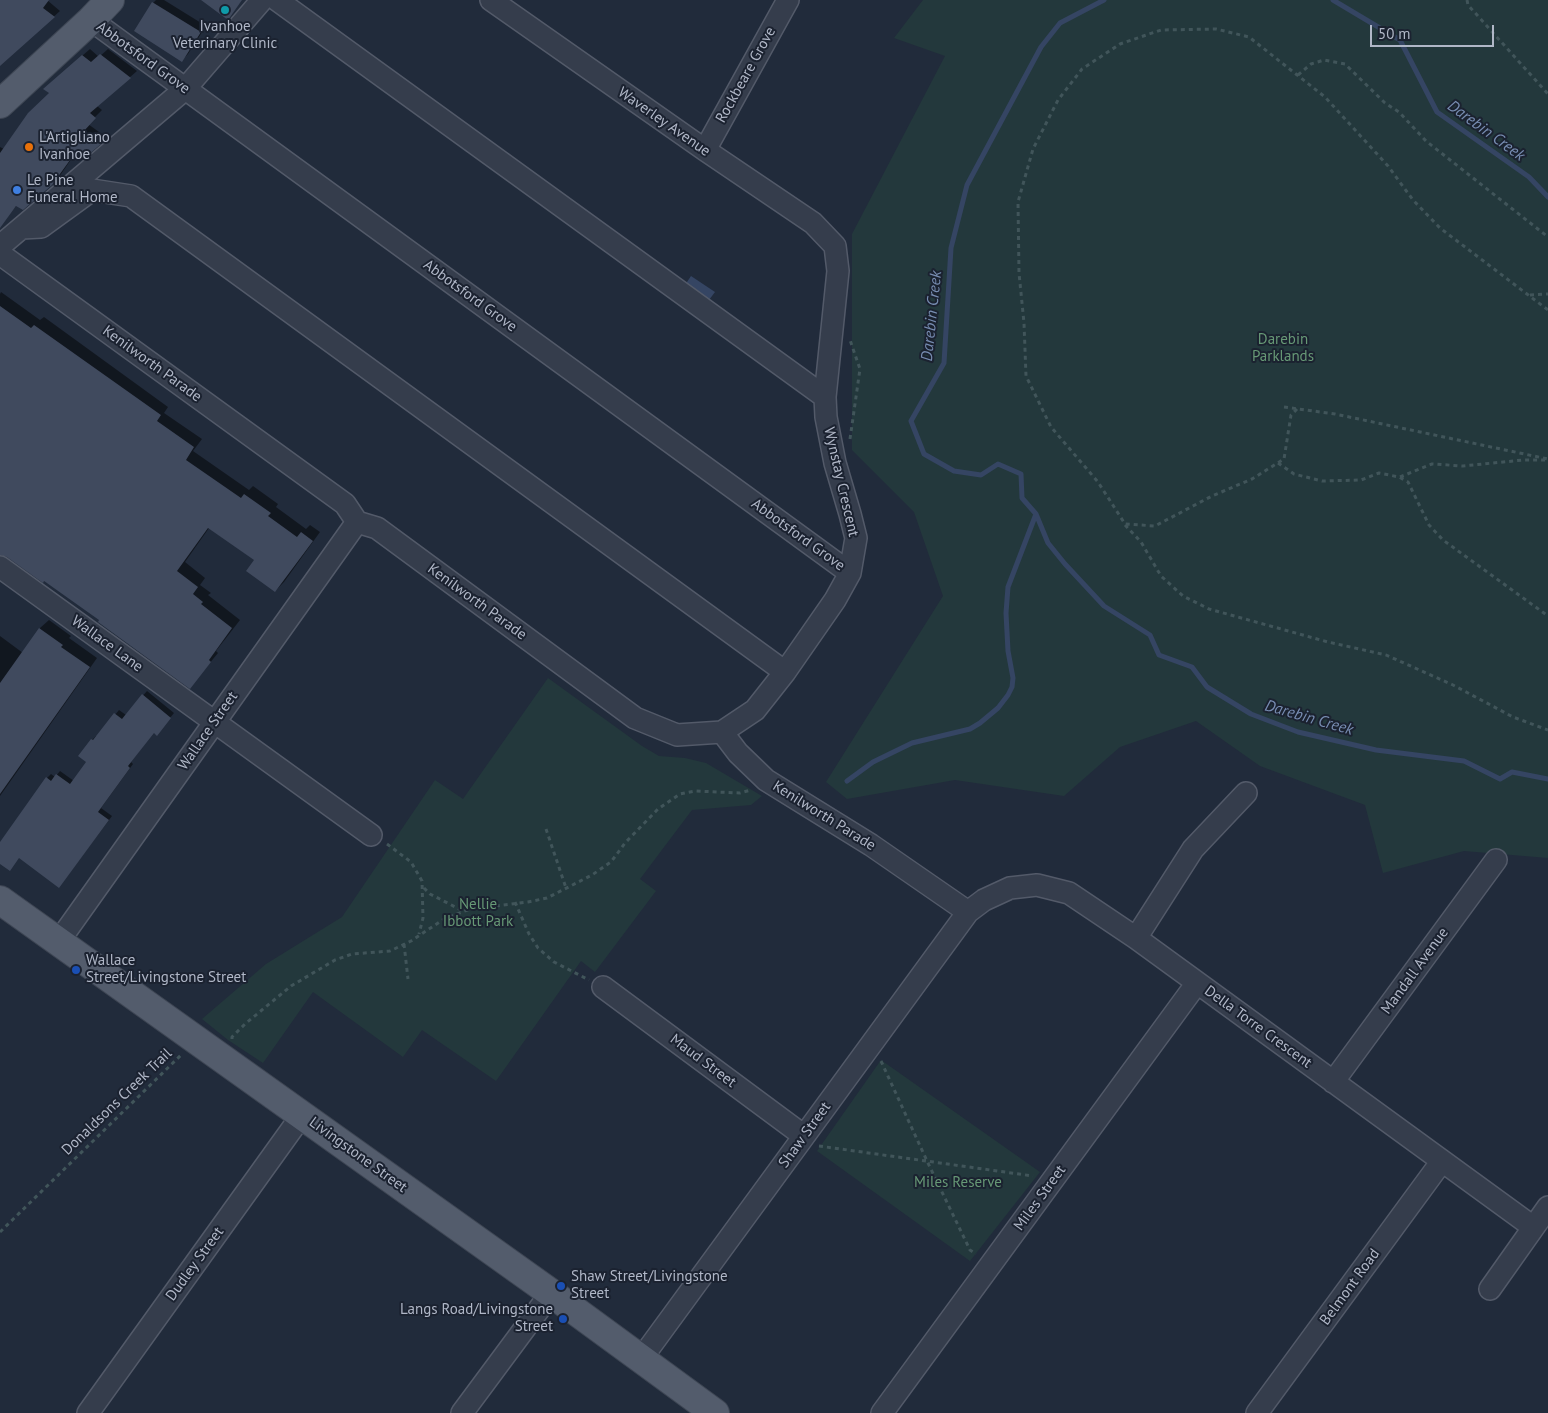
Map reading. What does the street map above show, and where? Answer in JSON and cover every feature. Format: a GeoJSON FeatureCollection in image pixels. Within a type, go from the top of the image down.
{"type":"FeatureCollection","features":[{"type":"Feature","properties":{"kind":"main road"},"geometry":{"type":"LineString","coordinates":[[0,104],[110,0]]}},
{"type":"Feature","properties":{"kind":"main road","name":"Livingstone Street"},"geometry":{"type":"LineString","coordinates":[[0,900],[223,1057],[715,1413]]}},
{"type":"Feature","properties":{"kind":"street"},"geometry":{"type":"LineString","coordinates":[[0,246],[185,89],[274,0],[825,397]]}},
{"type":"Feature","properties":{"kind":"street","name":"Waverley Avenue"},"geometry":{"type":"LineString","coordinates":[[491,0],[813,223],[835,246]]}},
{"type":"Feature","properties":{"kind":"street","name":"Rockbeare Grove"},"geometry":{"type":"LineString","coordinates":[[705,150],[788,0]]}},
{"type":"Feature","properties":{"kind":"street","name":"Abbotsford Grove"},"geometry":{"type":"LineString","coordinates":[[91,20],[850,573]]}},
{"type":"Feature","properties":{"kind":"street"},"geometry":{"type":"LineString","coordinates":[[22,228],[41,227],[92,190],[131,196],[785,672]]}},
{"type":"Feature","properties":{"kind":"street","name":"Wynstay Crescent"},"geometry":{"type":"LineString","coordinates":[[722,732],[755,710],[785,672],[835,600],[850,573],[856,538],[835,463],[826,417],[825,397],[838,271],[835,246]]}},
{"type":"Feature","properties":{"kind":"street","name":"Kenilworth Parade"},"geometry":{"type":"LineString","coordinates":[[0,254],[345,504],[357,522],[377,528],[635,718],[677,735],[722,732],[738,752],[766,780],[871,845],[968,912]]}},
{"type":"Feature","properties":{"kind":"street","name":"Wallace Street"},"geometry":{"type":"LineString","coordinates":[[59,941],[357,522]]}},
{"type":"Feature","properties":{"kind":"street","name":"Wallace Lane"},"geometry":{"type":"LineString","coordinates":[[0,567],[371,835]]}},
{"type":"Feature","properties":{"kind":"street"},"geometry":{"type":"LineString","coordinates":[[1136,938],[1193,849],[1246,793]]}},
{"type":"Feature","properties":{"kind":"street","name":"Mandall Avenue"},"geometry":{"type":"LineString","coordinates":[[1334,1082],[1496,860]]}},
{"type":"Feature","properties":{"kind":"street","name":"Della Torre Crescent"},"geometry":{"type":"LineString","coordinates":[[968,912],[984,900],[1010,888],[1037,885],[1069,893],[1136,938],[1533,1227]]}},
{"type":"Feature","properties":{"kind":"street","name":"Shaw Street"},"geometry":{"type":"LineString","coordinates":[[641,1359],[812,1141],[968,912]]}},
{"type":"Feature","properties":{"kind":"street","name":"Miles Street"},"geometry":{"type":"LineString","coordinates":[[882,1413],[1197,983]]}},
{"type":"Feature","properties":{"kind":"street","name":"Maud Street"},"geometry":{"type":"LineString","coordinates":[[603,987],[812,1141]]}},
{"type":"Feature","properties":{"kind":"street","name":"Dudley Street"},"geometry":{"type":"LineString","coordinates":[[88,1413],[302,1115]]}},
{"type":"Feature","properties":{"kind":"street","name":"Belmont Road"},"geometry":{"type":"LineString","coordinates":[[1257,1413],[1442,1161]]}},
{"type":"Feature","properties":{"kind":"street"},"geometry":{"type":"LineString","coordinates":[[1490,1289],[1548,1207]]}},
{"type":"Feature","properties":{"kind":"street"},"geometry":{"type":"LineString","coordinates":[[462,1413],[551,1293]]}},
{"type":"Feature","properties":{"kind":"path"},"geometry":{"type":"LineString","coordinates":[[1466,0],[1468,5],[1548,94]]}},
{"type":"Feature","properties":{"kind":"path"},"geometry":{"type":"LineString","coordinates":[[1548,310],[1440,228],[1413,200],[1388,166],[1325,97],[1249,37],[1216,29],[1161,30],[1120,44],[1082,68],[1058,100],[1033,149],[1018,202],[1019,272],[1024,323],[1026,376],[1051,427],[1098,482],[1125,524],[1141,542],[1161,576],[1183,596],[1218,612],[1328,642],[1386,654],[1453,685],[1513,717],[1548,730]]}},
{"type":"Feature","properties":{"kind":"path"},"geometry":{"type":"LineString","coordinates":[[1298,75],[1311,64],[1324,60],[1345,64],[1385,103],[1399,112],[1426,140],[1548,237]]}},
{"type":"Feature","properties":{"kind":"path"},"geometry":{"type":"LineString","coordinates":[[1530,295],[1548,294]]}},
{"type":"Feature","properties":{"kind":"path"},"geometry":{"type":"LineString","coordinates":[[1284,407],[1336,414],[1548,460]]}},
{"type":"Feature","properties":{"kind":"path"},"geometry":{"type":"LineString","coordinates":[[1125,524],[1155,526],[1212,496],[1252,479],[1284,459],[1291,415],[1297,409]]}},
{"type":"Feature","properties":{"kind":"path"},"geometry":{"type":"LineString","coordinates":[[1399,477],[1432,464],[1463,466],[1523,460],[1548,460]]}},
{"type":"Feature","properties":{"kind":"path"},"geometry":{"type":"LineString","coordinates":[[1278,462],[1294,474],[1322,481],[1361,480],[1379,473],[1399,477],[1408,482],[1429,525],[1443,540],[1548,616]]}},
{"type":"Feature","properties":{"kind":"path"},"geometry":{"type":"LineString","coordinates":[[223,1057],[232,1044],[232,1037],[245,1024],[290,986],[335,960],[352,954],[390,951],[444,919],[464,911],[547,898],[592,875],[611,862],[625,843],[658,809],[680,794],[695,791],[740,793],[756,788],[766,780]]}},
{"type":"Feature","properties":{"kind":"path"},"geometry":{"type":"LineString","coordinates":[[546,829],[566,888]]}},
{"type":"Feature","properties":{"kind":"path"},"geometry":{"type":"LineString","coordinates":[[371,835],[388,844],[411,862],[422,881],[423,918],[419,935]]}},
{"type":"Feature","properties":{"kind":"path"},"geometry":{"type":"LineString","coordinates":[[423,888],[430,894],[464,911]]}},
{"type":"Feature","properties":{"kind":"path"},"geometry":{"type":"LineString","coordinates":[[515,902],[529,934],[538,948],[554,962],[603,987]]}},
{"type":"Feature","properties":{"kind":"path"},"geometry":{"type":"LineString","coordinates":[[404,944],[408,979]]}},
{"type":"Feature","properties":{"kind":"path","name":"Donaldsons Creek Trail"},"geometry":{"type":"LineString","coordinates":[[0,1232],[184,1051]]}},
{"type":"Feature","properties":{"kind":"path"},"geometry":{"type":"LineString","coordinates":[[881,1060],[970,1250],[991,1264]]}},
{"type":"Feature","properties":{"kind":"path"},"geometry":{"type":"LineString","coordinates":[[812,1141],[927,1161],[1034,1176]]}},
{"type":"Feature","properties":{"kind":"green space","name":"Darebin Parklands"},"geometry":{"type":"Polygon","coordinates":[[[923,0],[1548,0],[1548,858],[1464,851],[1383,873],[1365,805],[1260,766],[1196,721],[1120,747],[1064,796],[955,780],[847,799],[826,782],[943,596],[914,512],[852,450],[852,234],[945,56],[894,38],[923,0]]]}},
{"type":"Feature","properties":{"kind":"green space","name":"Nellie Ibbott Park"},"geometry":{"type":"Polygon","coordinates":[[[548,678],[642,746],[659,756],[685,758],[706,763],[762,796],[751,805],[692,810],[640,879],[656,891],[595,972],[581,961],[496,1081],[422,1030],[403,1057],[313,992],[263,1063],[228,1040],[202,1019],[266,964],[342,917],[435,780],[463,799],[548,678]]]}},
{"type":"Feature","properties":{"kind":"green space","name":"Miles Reserve"},"geometry":{"type":"Polygon","coordinates":[[[881,1060],[1040,1172],[970,1261],[817,1151],[881,1060]]]}},
{"type":"Feature","properties":{"kind":"water"},"geometry":{"type":"Polygon","coordinates":[[[691,276],[715,292],[709,300],[685,285],[691,276]]]}},
{"type":"Feature","properties":{"kind":"building"},"geometry":{"type":"Polygon","coordinates":[[[0,0],[49,0],[43,8],[55,17],[0,66],[0,0]]]}},
{"type":"Feature","properties":{"kind":"building","name":"Ivanhoe Veterinary Clinic"},"geometry":{"type":"Polygon","coordinates":[[[201,0],[242,0],[228,20],[201,0]]]}},
{"type":"Feature","properties":{"kind":"building"},"geometry":{"type":"Polygon","coordinates":[[[152,2],[201,32],[182,62],[134,31],[152,2]]]}},
{"type":"Feature","properties":{"kind":"building"},"geometry":{"type":"Polygon","coordinates":[[[100,54],[131,78],[90,113],[96,118],[83,132],[101,144],[88,155],[78,149],[52,185],[23,210],[16,206],[0,228],[0,153],[28,113],[49,93],[43,89],[82,55],[91,62],[100,54]]]}},
{"type":"Feature","properties":{"kind":"building"},"geometry":{"type":"Polygon","coordinates":[[[0,306],[31,328],[34,325],[161,415],[157,421],[194,447],[186,460],[241,498],[244,494],[271,513],[268,516],[297,537],[301,532],[313,541],[275,592],[246,571],[254,560],[208,528],[177,571],[198,587],[193,594],[203,602],[201,604],[232,628],[209,660],[211,662],[190,689],[44,581],[43,583],[7,557],[0,555],[0,306]]]}},
{"type":"Feature","properties":{"kind":"building"},"geometry":{"type":"Polygon","coordinates":[[[39,628],[63,645],[61,647],[90,667],[0,794],[0,683],[39,628]]]}},
{"type":"Feature","properties":{"kind":"building"},"geometry":{"type":"Polygon","coordinates":[[[142,694],[171,718],[157,736],[154,733],[128,766],[130,768],[98,812],[109,820],[59,888],[19,858],[10,871],[0,864],[0,842],[46,777],[51,781],[56,774],[70,784],[86,762],[78,756],[91,739],[93,740],[114,713],[122,719],[142,694]]]}},
{"type":"Feature","properties":{"kind":"waterway","name":"Darebin Creek"},"geometry":{"type":"LineString","coordinates":[[1104,0],[1060,23],[1041,47],[967,185],[951,248],[944,363],[911,421],[924,454],[954,471],[981,475],[998,464],[1021,474],[1022,498],[1036,514],[1048,543],[1104,606],[1150,635],[1159,655],[1192,667],[1207,687],[1251,714],[1298,732],[1376,750],[1464,761],[1500,779],[1512,772],[1548,779]]}},
{"type":"Feature","properties":{"kind":"waterway","name":"Darebin Creek"},"geometry":{"type":"LineString","coordinates":[[1333,0],[1400,40],[1437,112],[1529,177],[1548,197]]}},
{"type":"Feature","properties":{"kind":"waterway"},"geometry":{"type":"LineString","coordinates":[[847,781],[873,762],[912,743],[970,729],[998,708],[1008,695],[1012,687],[1013,678],[1008,651],[1006,613],[1008,587],[1036,514]]}},
{"type":"Feature","properties":{"kind":"place","name":"Ivanhoe Veterinary Clinic"},"geometry":{"type":"Point","coordinates":[225,10]}},
{"type":"Feature","properties":{"kind":"place","name":"L'Artigliano Ivanhoe"},"geometry":{"type":"Point","coordinates":[29,147]}},
{"type":"Feature","properties":{"kind":"place","name":"Le Pine Funeral Home"},"geometry":{"type":"Point","coordinates":[17,190]}},
{"type":"Feature","properties":{"kind":"place","name":"Wallace Street/Livingstone Street"},"geometry":{"type":"Point","coordinates":[76,970]}},
{"type":"Feature","properties":{"kind":"place","name":"Shaw Street/Livingstone Street"},"geometry":{"type":"Point","coordinates":[561,1286]}},
{"type":"Feature","properties":{"kind":"place","name":"Langs Road/Livingstone Street"},"geometry":{"type":"Point","coordinates":[563,1319]}}]}
